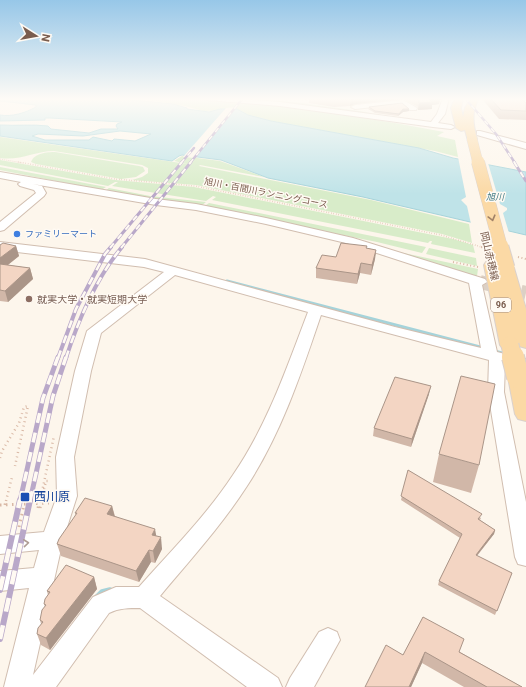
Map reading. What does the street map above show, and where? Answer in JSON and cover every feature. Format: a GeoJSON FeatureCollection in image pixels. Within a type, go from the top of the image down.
{"type":"FeatureCollection","features":[{"type":"Feature","properties":{"kind":"main road","name":"岡山赤穂線"},"geometry":{"type":"LineString","coordinates":[[468,130],[472,137]]}},
{"type":"Feature","properties":{"kind":"main road","name":"岡山赤穂線"},"geometry":{"type":"LineString","coordinates":[[470,130],[497,261],[500,350],[522,370],[526,414]]}},
{"type":"Feature","properties":{"kind":"street"},"geometry":{"type":"LineString","coordinates":[[472,137],[526,146]]}},
{"type":"Feature","properties":{"kind":"street"},"geometry":{"type":"LineString","coordinates":[[0,175],[156,202],[196,207],[266,221],[349,240],[438,270],[478,281],[500,350],[496,392],[526,557]]}},
{"type":"Feature","properties":{"kind":"street"},"geometry":{"type":"LineString","coordinates":[[0,178],[38,188],[41,193],[36,199],[0,228]]}},
{"type":"Feature","properties":{"kind":"street"},"geometry":{"type":"LineString","coordinates":[[0,246],[65,255],[118,259],[145,263],[316,310],[500,350]]}},
{"type":"Feature","properties":{"kind":"street"},"geometry":{"type":"LineString","coordinates":[[17,687],[52,540],[67,496],[65,457],[82,371],[94,332],[173,271]]}},
{"type":"Feature","properties":{"kind":"street"},"geometry":{"type":"LineString","coordinates":[[144,598],[226,501],[251,462],[293,373],[316,310]]}},
{"type":"Feature","properties":{"kind":"street"},"geometry":{"type":"LineString","coordinates":[[0,545],[52,540]]}},
{"type":"Feature","properties":{"kind":"street"},"geometry":{"type":"LineString","coordinates":[[0,581],[43,577]]}},
{"type":"Feature","properties":{"kind":"street"},"geometry":{"type":"LineString","coordinates":[[40,687],[101,605],[116,598],[144,598],[269,687]]}},
{"type":"Feature","properties":{"kind":"street"},"geometry":{"type":"LineString","coordinates":[[299,687],[328,640]]}},
{"type":"Feature","properties":{"kind":"path","name":"旭川・百間川ランニングコース"},"geometry":{"type":"LineString","coordinates":[[0,159],[115,179],[195,186],[441,235],[497,261],[526,259]]}},
{"type":"Feature","properties":{"kind":"path"},"geometry":{"type":"LineString","coordinates":[[457,262],[497,261]]}},
{"type":"Feature","properties":{"kind":"path"},"geometry":{"type":"LineString","coordinates":[[0,458],[2,451],[19,423],[24,407],[28,406],[15,466]]}},
{"type":"Feature","properties":{"kind":"path"},"geometry":{"type":"LineString","coordinates":[[51,483],[51,481],[46,481],[39,508],[54,436]]}},
{"type":"Feature","properties":{"kind":"path"},"geometry":{"type":"LineString","coordinates":[[5,505],[12,477]]}},
{"type":"Feature","properties":{"kind":"path"},"geometry":{"type":"LineString","coordinates":[[0,505],[47,503],[48,498]]}},
{"type":"Feature","properties":{"kind":"path"},"geometry":{"type":"LineString","coordinates":[[19,527],[24,504]]}},
{"type":"Feature","properties":{"kind":"green space"},"geometry":{"type":"Polygon","coordinates":[[[321,130],[433,130],[444,132],[437,136],[455,140],[458,157],[435,151],[321,130]]]}},
{"type":"Feature","properties":{"kind":"green space"},"geometry":{"type":"Polygon","coordinates":[[[0,137],[188,164],[174,161],[182,156],[220,161],[264,177],[199,166],[371,200],[469,224],[472,243],[442,234],[196,185],[132,180],[142,177],[148,173],[148,168],[142,165],[54,151],[7,159],[0,158],[0,137]]]}},
{"type":"Feature","properties":{"kind":"green space"},"geometry":{"type":"Polygon","coordinates":[[[55,152],[139,166],[143,167],[145,171],[136,177],[121,179],[31,162],[38,155],[55,152]]]}},
{"type":"Feature","properties":{"kind":"green space"},"geometry":{"type":"Polygon","coordinates":[[[0,160],[115,180],[194,187],[453,239],[473,245],[475,253],[431,244],[432,241],[428,243],[212,200],[216,197],[213,196],[206,201],[112,186],[118,182],[108,186],[0,165],[0,160]]]}},
{"type":"Feature","properties":{"kind":"green space"},"geometry":{"type":"Polygon","coordinates":[[[0,167],[106,187],[101,190],[0,170],[0,167]]]}},
{"type":"Feature","properties":{"kind":"green space"},"geometry":{"type":"Polygon","coordinates":[[[109,188],[150,196],[206,202],[201,206],[105,191],[109,188]]]}},
{"type":"Feature","properties":{"kind":"green space"},"geometry":{"type":"Polygon","coordinates":[[[209,203],[426,247],[422,253],[377,242],[203,207],[209,203]]]}},
{"type":"Feature","properties":{"kind":"green space"},"geometry":{"type":"Polygon","coordinates":[[[376,247],[478,269],[477,276],[460,273],[376,247]]]}},
{"type":"Feature","properties":{"kind":"green space"},"geometry":{"type":"Polygon","coordinates":[[[429,248],[476,258],[477,266],[426,254],[429,248]]]}},
{"type":"Feature","properties":{"kind":"water","name":"旭川"},"geometry":{"type":"Polygon","coordinates":[[[0,130],[61,130],[89,133],[98,130],[321,130],[419,148],[453,158],[526,172],[526,235],[363,197],[268,178],[221,160],[182,155],[172,161],[0,136],[0,130]],[[120,131],[83,136],[38,134],[32,136],[45,140],[89,140],[93,137],[112,141],[114,139],[135,141],[151,134],[120,131]]]}},
{"type":"Feature","properties":{"kind":"pier"},"geometry":{"type":"Polygon","coordinates":[[[207,130],[218,130],[195,158],[183,157],[207,130]]]}},
{"type":"Feature","properties":{"kind":"pier"},"geometry":{"type":"Polygon","coordinates":[[[458,157],[488,163],[500,204],[507,208],[507,210],[503,213],[509,233],[471,224],[467,206],[461,200],[466,197],[458,157]]]}},
{"type":"Feature","properties":{"kind":"building"},"geometry":{"type":"Polygon","coordinates":[[[3,243],[16,246],[0,258],[0,245],[3,243]]]}},
{"type":"Feature","properties":{"kind":"building"},"geometry":{"type":"Polygon","coordinates":[[[341,243],[367,246],[366,248],[376,250],[372,265],[361,263],[358,274],[316,268],[322,255],[336,257],[341,243]]]}},
{"type":"Feature","properties":{"kind":"building"},"geometry":{"type":"Polygon","coordinates":[[[0,264],[30,268],[5,291],[0,290],[0,264]]]}},
{"type":"Feature","properties":{"kind":"building"},"geometry":{"type":"Polygon","coordinates":[[[461,376],[495,384],[479,465],[439,454],[461,376]]]}},
{"type":"Feature","properties":{"kind":"building"},"geometry":{"type":"Polygon","coordinates":[[[395,377],[431,386],[412,439],[374,428],[395,377]]]}},
{"type":"Feature","properties":{"kind":"building"},"geometry":{"type":"Polygon","coordinates":[[[408,470],[482,514],[478,519],[495,530],[476,555],[512,573],[497,611],[439,581],[462,534],[401,496],[408,470]]]}},
{"type":"Feature","properties":{"kind":"building"},"geometry":{"type":"Polygon","coordinates":[[[85,498],[112,506],[107,514],[155,529],[152,535],[161,537],[153,551],[149,550],[136,571],[57,544],[85,498]]]}},
{"type":"Feature","properties":{"kind":"building"},"geometry":{"type":"Polygon","coordinates":[[[66,565],[94,577],[46,638],[37,634],[38,628],[43,622],[40,620],[42,610],[46,605],[44,604],[45,599],[50,592],[47,591],[66,565]]]}},
{"type":"Feature","properties":{"kind":"building"},"geometry":{"type":"Polygon","coordinates":[[[423,617],[464,639],[459,652],[522,687],[487,687],[425,652],[409,687],[365,687],[386,645],[403,655],[423,617]]]}},
{"type":"Feature","properties":{"kind":"waterway"},"geometry":{"type":"LineString","coordinates":[[227,281],[484,348]]}},
{"type":"Feature","properties":{"kind":"waterway"},"geometry":{"type":"LineString","coordinates":[[494,351],[507,354]]}},
{"type":"Feature","properties":{"kind":"waterway"},"geometry":{"type":"LineString","coordinates":[[97,597],[102,592],[110,590]]}},
{"type":"Feature","properties":{"kind":"tunnel"},"geometry":{"type":"LineString","coordinates":[[480,282],[526,293]]}},
{"type":"Feature","properties":{"kind":"railway"},"geometry":{"type":"LineString","coordinates":[[190,163],[217,130]]}},
{"type":"Feature","properties":{"kind":"railway"},"geometry":{"type":"LineString","coordinates":[[493,130],[515,163]]}},
{"type":"Feature","properties":{"kind":"railway"},"geometry":{"type":"LineString","coordinates":[[181,163],[194,148]]}},
{"type":"Feature","properties":{"kind":"railway"},"geometry":{"type":"LineString","coordinates":[[110,248],[182,162]]}},
{"type":"Feature","properties":{"kind":"railway"},"geometry":{"type":"LineString","coordinates":[[121,248],[191,162]]}},
{"type":"Feature","properties":{"kind":"railway"},"geometry":{"type":"LineString","coordinates":[[514,162],[526,181]]}},
{"type":"Feature","properties":{"kind":"railway"},"geometry":{"type":"LineString","coordinates":[[58,358],[76,309],[105,254],[111,247]]}},
{"type":"Feature","properties":{"kind":"railway"},"geometry":{"type":"LineString","coordinates":[[66,358],[76,329],[96,286],[122,247]]}},
{"type":"Feature","properties":{"kind":"railway"},"geometry":{"type":"LineString","coordinates":[[20,501],[43,398],[58,357]]}},
{"type":"Feature","properties":{"kind":"railway"},"geometry":{"type":"LineString","coordinates":[[30,501],[53,396],[66,357]]}},
{"type":"Feature","properties":{"kind":"railway"},"geometry":{"type":"LineString","coordinates":[[0,590],[20,500]]}},
{"type":"Feature","properties":{"kind":"railway"},"geometry":{"type":"LineString","coordinates":[[0,639],[30,500]]}},
{"type":"Feature","properties":{"kind":"place","name":"ファミリーマート"},"geometry":{"type":"Point","coordinates":[17,234]}},
{"type":"Feature","properties":{"kind":"place","name":"就実大学・就実短期大学"},"geometry":{"type":"Point","coordinates":[29,299]}},
{"type":"Feature","properties":{"kind":"place","name":"西川原"},"geometry":{"type":"Point","coordinates":[25,497]}}]}
